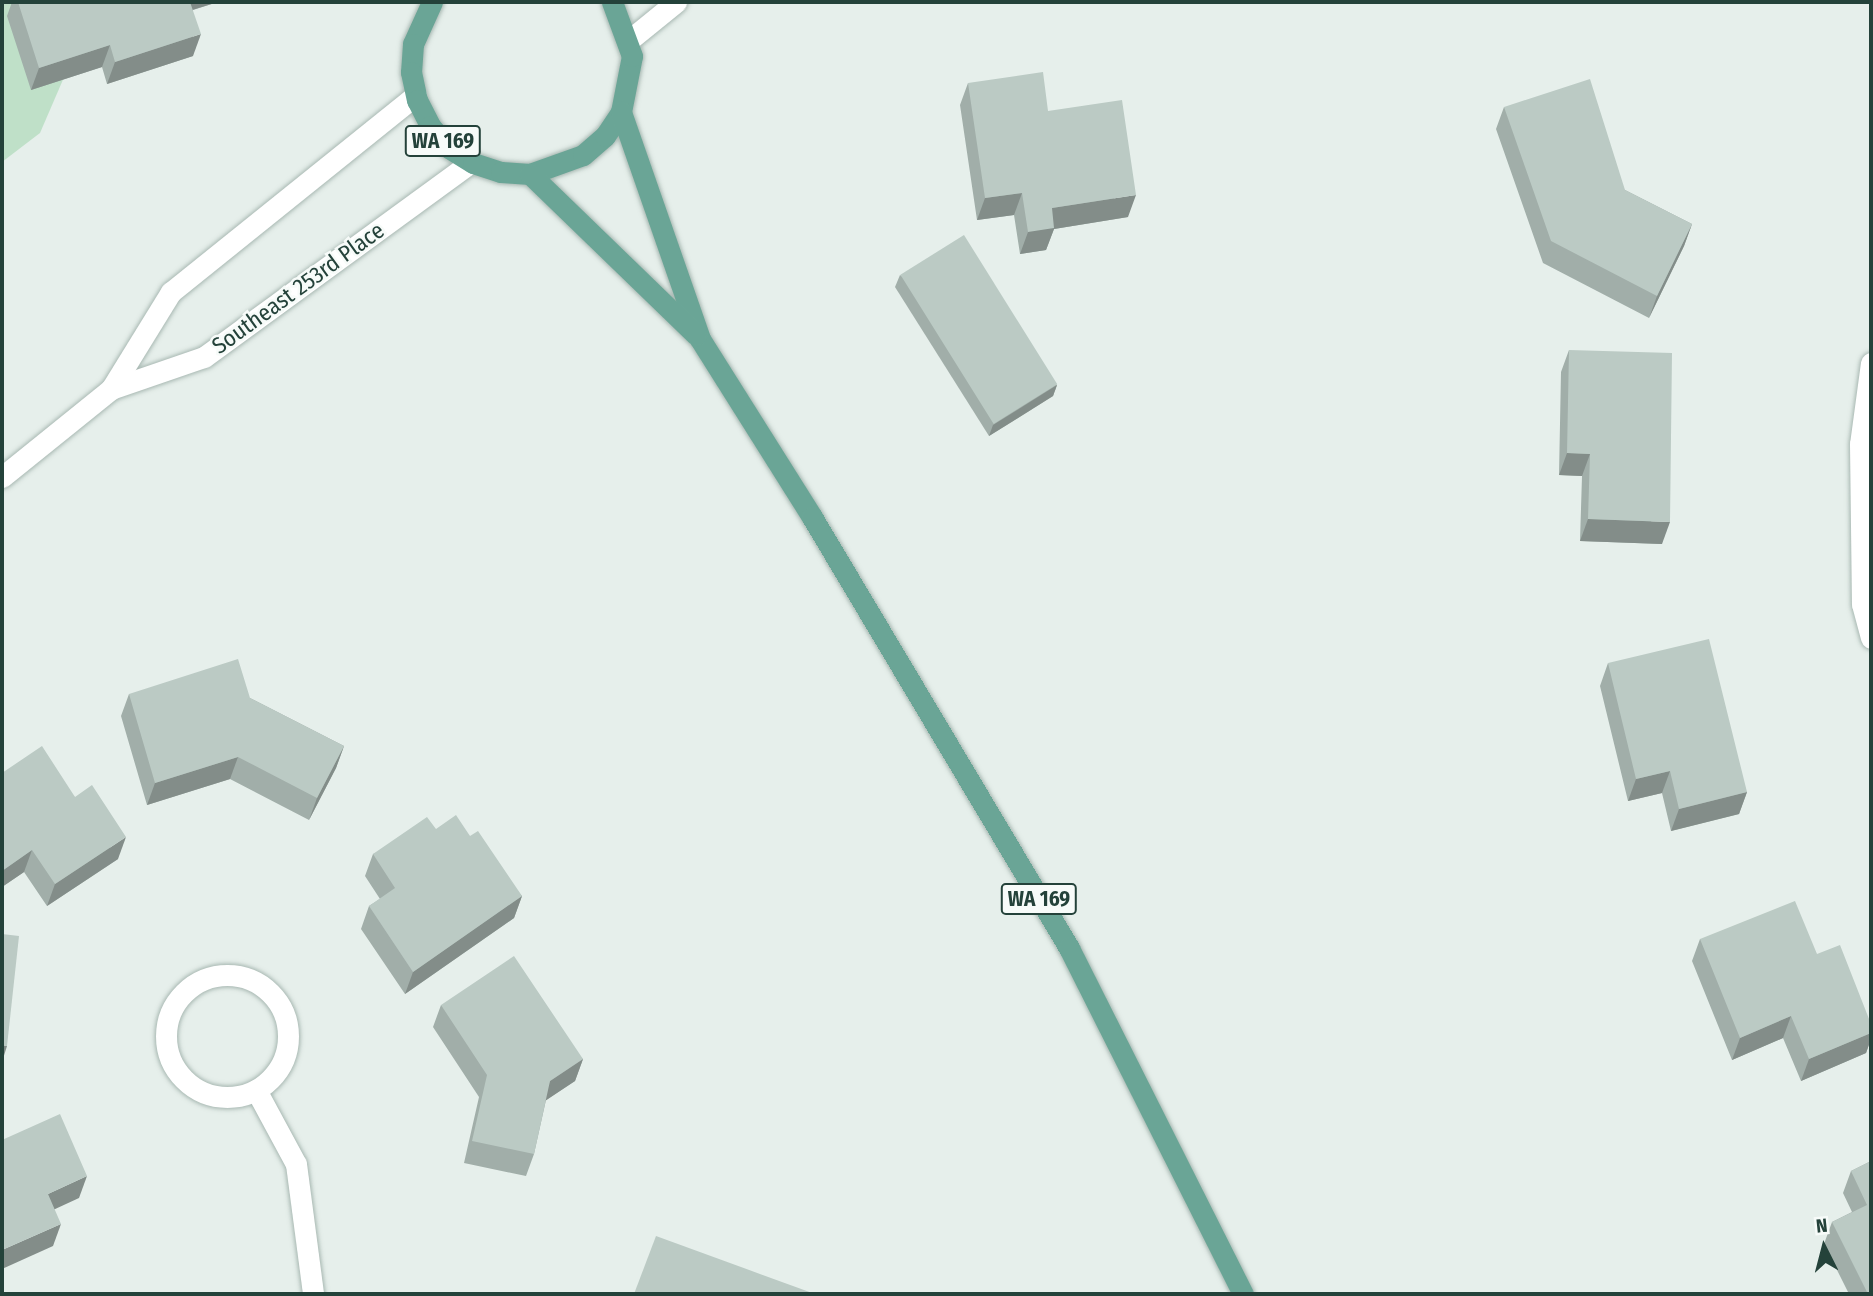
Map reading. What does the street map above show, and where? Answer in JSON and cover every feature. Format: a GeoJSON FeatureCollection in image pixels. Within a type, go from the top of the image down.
{"type":"FeatureCollection","features":[{"type":"Feature","properties":{"kind":"main road","name":"WA 169"},"geometry":{"type":"LineString","coordinates":[[424,7],[411,72],[416,95],[430,126],[449,148],[471,162],[500,172],[530,174],[583,155],[605,136],[621,112],[629,85],[628,41],[612,2]]}},
{"type":"Feature","properties":{"kind":"main road","name":"WA 169"},"geometry":{"type":"LineString","coordinates":[[621,112],[700,339],[813,517],[1069,948],[1243,1294]]}},
{"type":"Feature","properties":{"kind":"main road","name":"WA 169"},"geometry":{"type":"LineString","coordinates":[[530,174],[700,339]]}},
{"type":"Feature","properties":{"kind":"street"},"geometry":{"type":"LineString","coordinates":[[628,41],[676,2]]}},
{"type":"Feature","properties":{"kind":"street","name":"Southeast 253rd Place"},"geometry":{"type":"LineString","coordinates":[[2,477],[111,388],[171,292],[416,95]]}},
{"type":"Feature","properties":{"kind":"street","name":"Southeast 253rd Place"},"geometry":{"type":"LineString","coordinates":[[111,388],[204,357],[471,162]]}},
{"type":"Feature","properties":{"kind":"street"},"geometry":{"type":"LineString","coordinates":[[1871,363],[1860,444],[1861,604],[1871,638]]}},
{"type":"Feature","properties":{"kind":"street"},"geometry":{"type":"LineString","coordinates":[[221,974],[245,976],[266,988],[281,1007],[288,1030],[286,1054],[274,1075],[256,1090],[232,1097],[208,1095],[187,1083],[172,1065],[165,1041],[167,1017],[179,996],[198,981],[221,974]]}},
{"type":"Feature","properties":{"kind":"street"},"geometry":{"type":"LineString","coordinates":[[256,1090],[296,1164],[313,1294]]}},
{"type":"Feature","properties":{"kind":"green space"},"geometry":{"type":"Polygon","coordinates":[[[2,2],[88,2],[90,17],[40,133],[2,162],[2,2]]]}},
{"type":"Feature","properties":{"kind":"building"},"geometry":{"type":"Polygon","coordinates":[[[18,2],[190,2],[201,34],[115,62],[110,45],[39,68],[18,2]]]}},
{"type":"Feature","properties":{"kind":"building"},"geometry":{"type":"Polygon","coordinates":[[[1043,72],[1048,111],[1122,100],[1136,195],[1052,208],[1054,228],[1028,232],[1022,193],[985,198],[968,83],[1043,72]]]}},
{"type":"Feature","properties":{"kind":"building"},"geometry":{"type":"Polygon","coordinates":[[[1590,79],[1625,190],[1692,224],[1657,296],[1551,241],[1504,107],[1590,79]]]}},
{"type":"Feature","properties":{"kind":"building"},"geometry":{"type":"Polygon","coordinates":[[[964,235],[1057,384],[994,424],[900,275],[964,235]]]}},
{"type":"Feature","properties":{"kind":"building"},"geometry":{"type":"Polygon","coordinates":[[[1569,350],[1672,353],[1670,522],[1588,519],[1590,454],[1567,453],[1569,350]]]}},
{"type":"Feature","properties":{"kind":"building"},"geometry":{"type":"Polygon","coordinates":[[[1709,639],[1747,792],[1679,809],[1670,771],[1636,779],[1608,663],[1709,639]]]}},
{"type":"Feature","properties":{"kind":"building"},"geometry":{"type":"Polygon","coordinates":[[[238,659],[250,698],[344,746],[317,798],[238,757],[155,783],[129,694],[238,659]]]}},
{"type":"Feature","properties":{"kind":"building"},"geometry":{"type":"Polygon","coordinates":[[[42,746],[75,797],[92,785],[126,837],[55,884],[32,850],[2,871],[2,773],[42,746]]]}},
{"type":"Feature","properties":{"kind":"building"},"geometry":{"type":"Polygon","coordinates":[[[456,815],[470,836],[478,831],[522,896],[413,972],[369,906],[395,888],[373,854],[427,817],[436,829],[456,815]]]}},
{"type":"Feature","properties":{"kind":"building"},"geometry":{"type":"Polygon","coordinates":[[[1795,901],[1817,954],[1840,945],[1871,1024],[1871,1033],[1809,1059],[1791,1016],[1740,1038],[1700,939],[1795,901]]]}},
{"type":"Feature","properties":{"kind":"building"},"geometry":{"type":"Polygon","coordinates":[[[2,934],[19,936],[7,1046],[2,1045],[2,934]]]}},
{"type":"Feature","properties":{"kind":"building"},"geometry":{"type":"Polygon","coordinates":[[[514,956],[583,1059],[550,1081],[534,1154],[472,1141],[487,1075],[441,1005],[514,956]]]}},
{"type":"Feature","properties":{"kind":"building"},"geometry":{"type":"Polygon","coordinates":[[[60,1114],[87,1176],[48,1194],[61,1224],[2,1250],[2,1140],[60,1114]]]}},
{"type":"Feature","properties":{"kind":"building"},"geometry":{"type":"Polygon","coordinates":[[[1871,1161],[1871,1294],[1868,1294],[1832,1222],[1867,1205],[1851,1171],[1871,1161]]]}},
{"type":"Feature","properties":{"kind":"building"},"geometry":{"type":"Polygon","coordinates":[[[656,1236],[815,1294],[634,1294],[656,1236]]]}}]}
